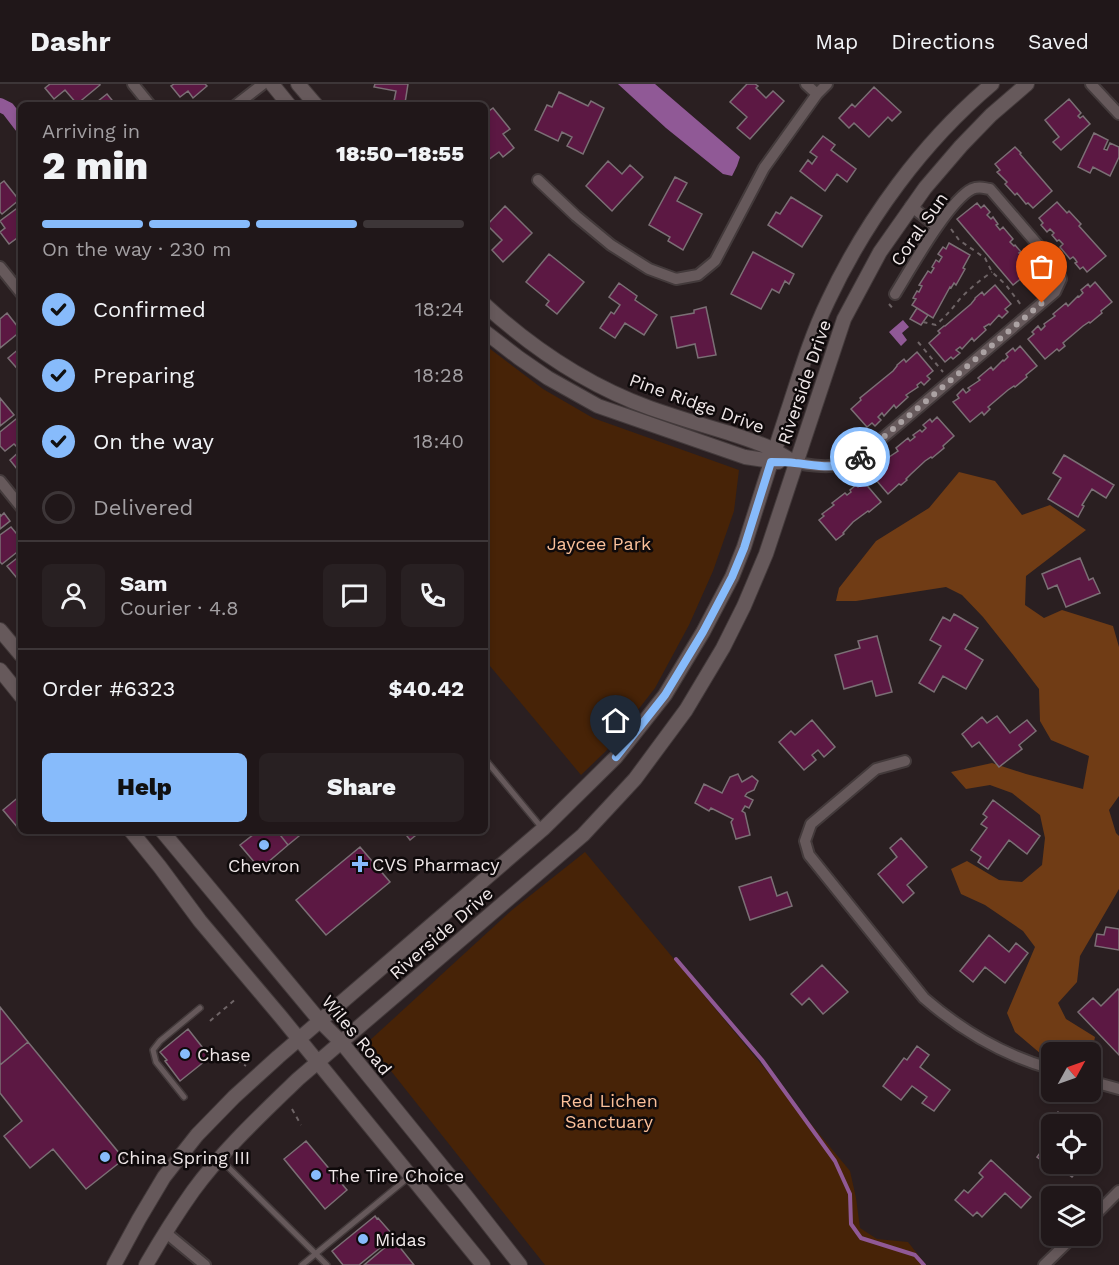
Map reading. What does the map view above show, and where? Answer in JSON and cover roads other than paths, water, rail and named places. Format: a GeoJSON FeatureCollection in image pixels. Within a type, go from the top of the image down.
{"type":"FeatureCollection","features":[{"type":"Feature","properties":{"kind":"street"},"geometry":{"type":"LineString","coordinates":[[133,84],[148,102]]}},
{"type":"Feature","properties":{"kind":"street"},"geometry":{"type":"LineString","coordinates":[[240,102],[262,84]]}},
{"type":"Feature","properties":{"kind":"street"},"geometry":{"type":"LineString","coordinates":[[272,84],[287,102]]}},
{"type":"Feature","properties":{"kind":"street"},"geometry":{"type":"LineString","coordinates":[[298,84],[313,102]]}},
{"type":"Feature","properties":{"kind":"street"},"geometry":{"type":"LineString","coordinates":[[806,84],[818,94]]}},
{"type":"Feature","properties":{"kind":"street"},"geometry":{"type":"LineString","coordinates":[[538,180],[611,245],[649,268],[676,279],[698,275],[715,261],[764,168],[827,84]]}},
{"type":"Feature","properties":{"kind":"street","name":"Riverside Drive"},"geometry":{"type":"LineString","coordinates":[[114,1265],[164,1177],[197,1135],[234,1097],[299,1039],[543,830],[616,757],[665,695],[703,632],[732,577],[744,548],[810,345],[848,263],[896,187],[951,123],[992,84]]}},
{"type":"Feature","properties":{"kind":"street","name":"Riverside Drive"},"geometry":{"type":"LineString","coordinates":[[146,1265],[165,1232],[195,1189],[257,1119],[298,1079],[583,835],[635,779],[686,710],[723,648],[766,554],[844,319],[880,252],[911,206],[961,146],[1027,84]]}},
{"type":"Feature","properties":{"kind":"street"},"geometry":{"type":"LineString","coordinates":[[1091,84],[1119,114]]}},
{"type":"Feature","properties":{"kind":"street","name":"Coral Sun"},"geometry":{"type":"LineString","coordinates":[[795,463],[824,467],[842,465],[859,458],[1055,292],[1061,279],[1058,267],[990,189],[979,187],[969,190],[959,198],[895,294]]}},
{"type":"Feature","properties":{"kind":"street"},"geometry":{"type":"LineString","coordinates":[[911,206],[940,224]]}},
{"type":"Feature","properties":{"kind":"street"},"geometry":{"type":"LineString","coordinates":[[0,267],[18,289]]}},
{"type":"Feature","properties":{"kind":"street","name":"Pine Ridge Drive"},"geometry":{"type":"LineString","coordinates":[[488,308],[506,324],[592,382],[649,408],[747,439],[773,456],[795,463]]}},
{"type":"Feature","properties":{"kind":"street","name":"Pine Ridge Drive"},"geometry":{"type":"LineString","coordinates":[[488,334],[548,378],[598,406],[745,457],[773,456]]}},
{"type":"Feature","properties":{"kind":"street"},"geometry":{"type":"LineString","coordinates":[[0,481],[18,503]]}},
{"type":"Feature","properties":{"kind":"street"},"geometry":{"type":"LineString","coordinates":[[0,630],[18,651]]}},
{"type":"Feature","properties":{"kind":"street"},"geometry":{"type":"LineString","coordinates":[[0,670],[18,692]]}},
{"type":"Feature","properties":{"kind":"street"},"geometry":{"type":"LineString","coordinates":[[905,762],[876,769],[811,824],[805,841],[809,855],[924,998],[947,1018],[986,1041],[1031,1064],[1041,1066]]}},
{"type":"Feature","properties":{"kind":"street"},"geometry":{"type":"LineString","coordinates":[[133,834],[200,921],[483,1265]]}},
{"type":"Feature","properties":{"kind":"street","name":"Wiles Road"},"geometry":{"type":"LineString","coordinates":[[164,834],[320,1021],[342,1043],[520,1265]]}},
{"type":"Feature","properties":{"kind":"street"},"geometry":{"type":"LineString","coordinates":[[1101,1084],[1119,1089]]}},
{"type":"Feature","properties":{"kind":"street"},"geometry":{"type":"LineString","coordinates":[[1101,1209],[1119,1191]]}},
{"type":"Feature","properties":{"kind":"street"},"geometry":{"type":"LineString","coordinates":[[165,1232],[206,1265]]}},
{"type":"Feature","properties":{"kind":"street"},"geometry":{"type":"LineString","coordinates":[[1044,1265],[1064,1246]]}},
{"type":"Feature","properties":{"kind":"lane"},"geometry":{"type":"LineString","coordinates":[[488,763],[543,830]]}},
{"type":"Feature","properties":{"kind":"lane"},"geometry":{"type":"LineString","coordinates":[[184,1097],[156,1062],[153,1050],[160,1041],[200,1008]]}},
{"type":"Feature","properties":{"kind":"lane"},"geometry":{"type":"LineString","coordinates":[[220,1159],[327,1265]]}},
{"type":"Feature","properties":{"kind":"lane"},"geometry":{"type":"LineString","coordinates":[[302,1265],[411,1176]]}},
{"type":"Feature","properties":{"kind":"waterway"},"geometry":{"type":"LineString","coordinates":[[0,105],[8,109],[18,122]]}},
{"type":"Feature","properties":{"kind":"waterway"},"geometry":{"type":"LineString","coordinates":[[676,959],[762,1060],[835,1161],[850,1194],[851,1224],[861,1238],[915,1255],[924,1265]]}},
{"type":"Feature","properties":{"kind":"place","name":"Chevron"},"geometry":{"type":"Point","coordinates":[264,845]}},
{"type":"Feature","properties":{"kind":"place","name":"CVS Pharmacy"},"geometry":{"type":"Point","coordinates":[360,864]}},
{"type":"Feature","properties":{"kind":"place","name":"Chase"},"geometry":{"type":"Point","coordinates":[185,1054]}},
{"type":"Feature","properties":{"kind":"place","name":"China Spring III"},"geometry":{"type":"Point","coordinates":[105,1157]}},
{"type":"Feature","properties":{"kind":"place","name":"The Tire Choice"},"geometry":{"type":"Point","coordinates":[316,1175]}},
{"type":"Feature","properties":{"kind":"place","name":"Midas"},"geometry":{"type":"Point","coordinates":[363,1239]}},
{"type":"Feature","properties":{"kind":"park label","name":"Jaycee Park"},"geometry":{"type":"Point","coordinates":[599,543]}},
{"type":"Feature","properties":{"kind":"park label","name":"Red Lichen Sanctuary"},"geometry":{"type":"Point","coordinates":[609,1110]}}]}
